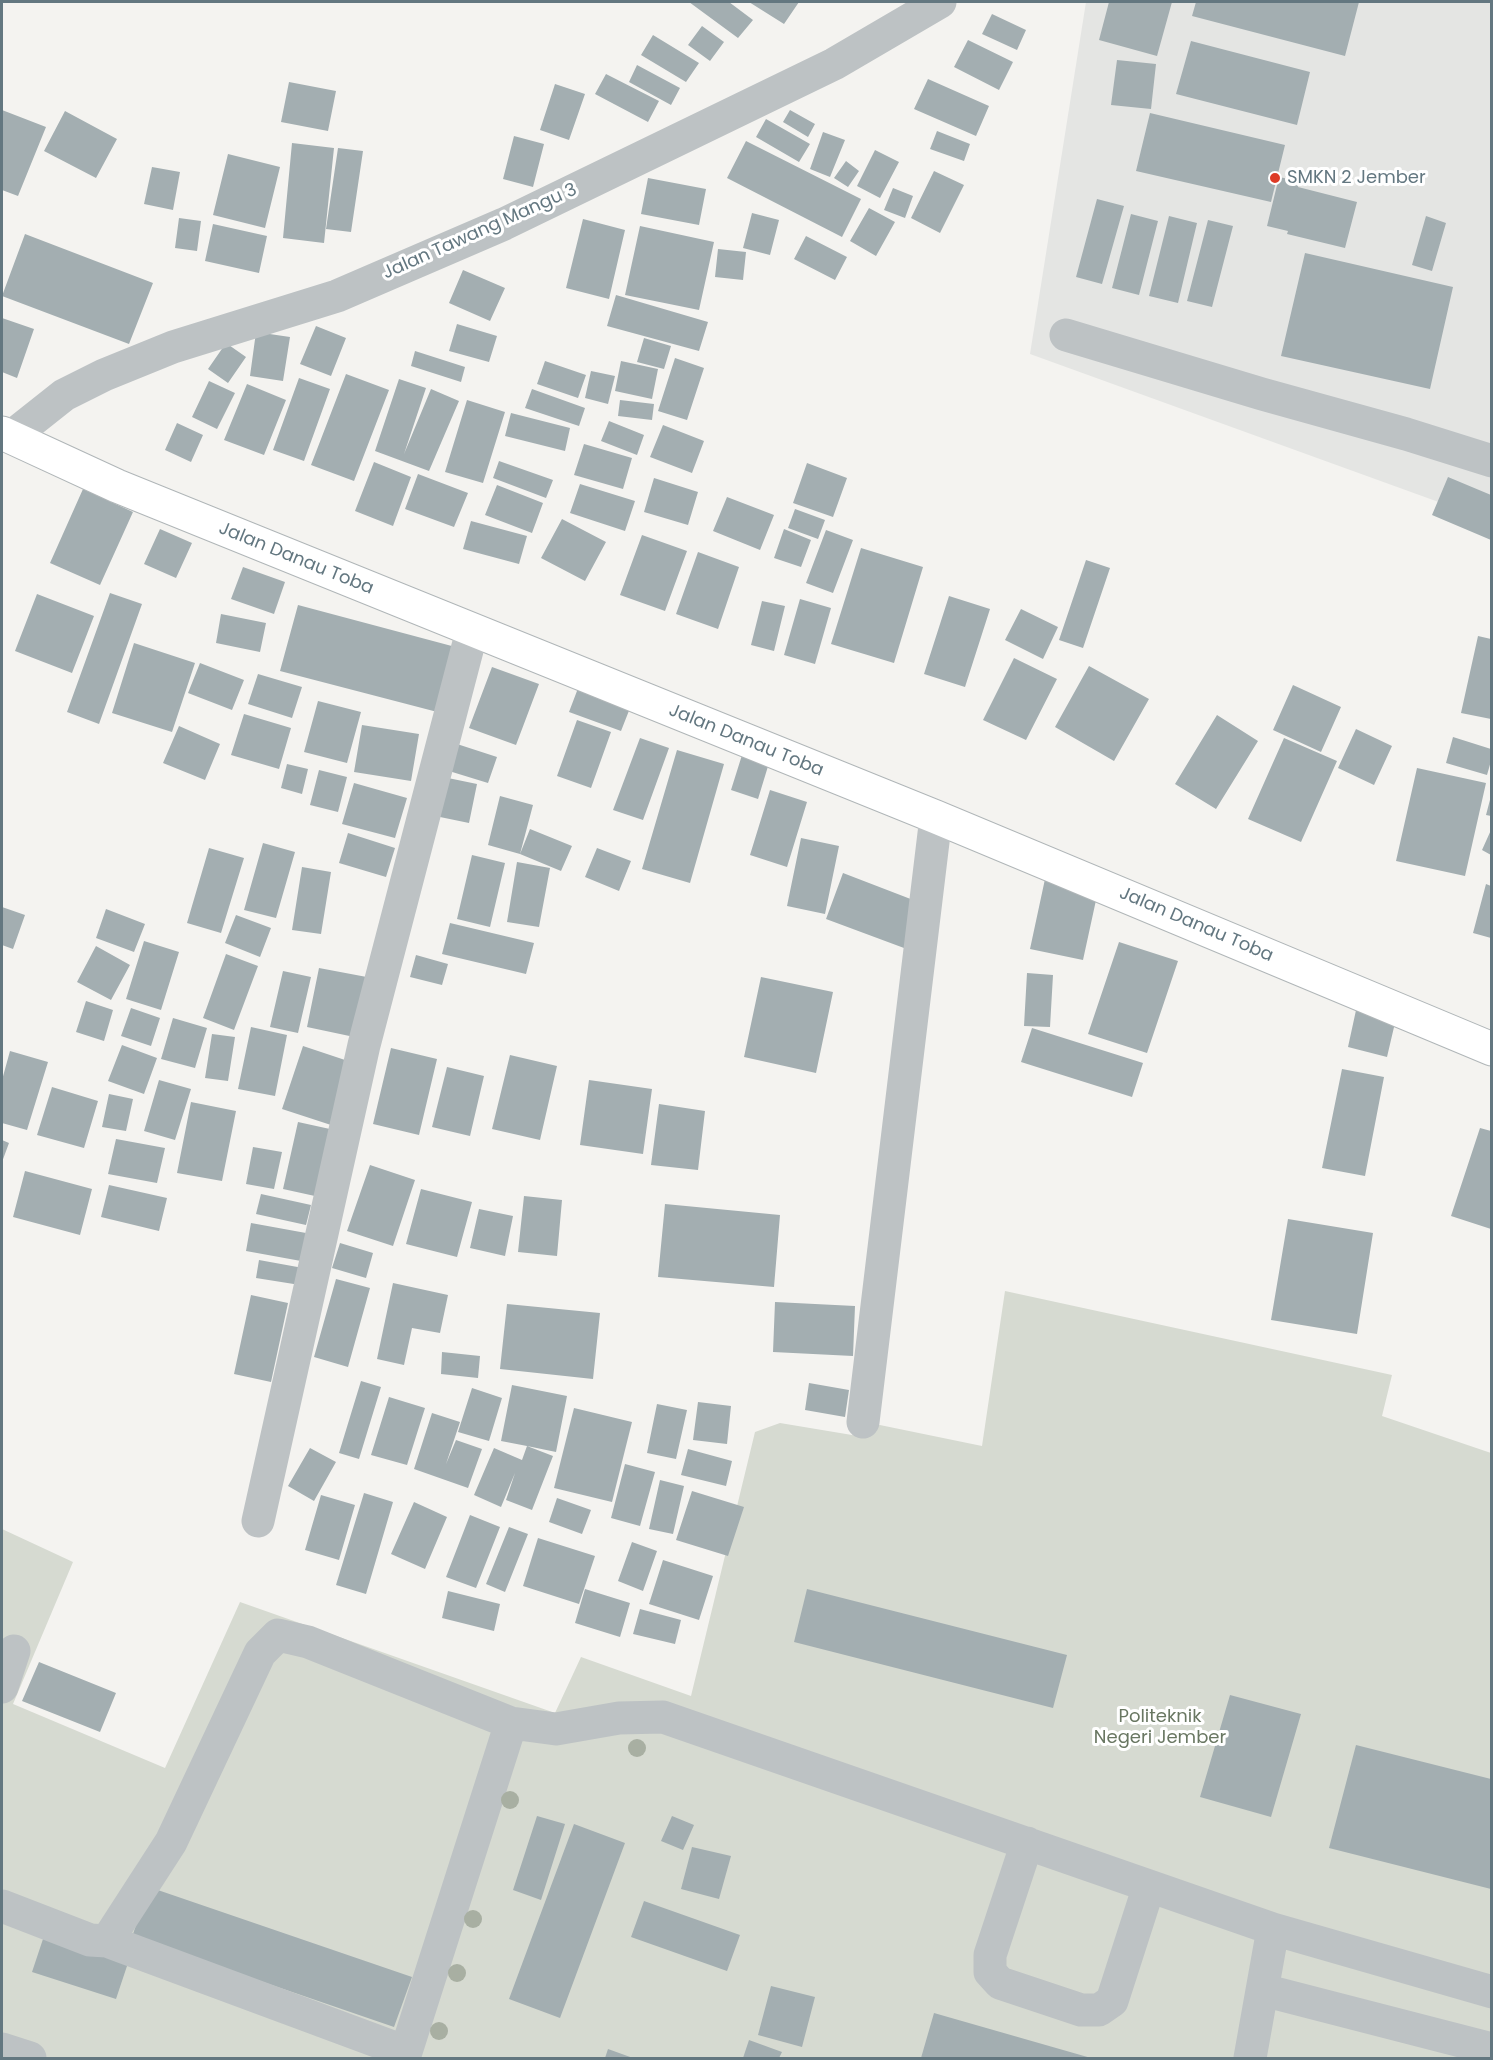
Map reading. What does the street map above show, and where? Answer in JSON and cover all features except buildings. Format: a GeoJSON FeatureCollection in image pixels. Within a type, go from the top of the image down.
{"type":"FeatureCollection","features":[{"type":"Feature","properties":{"kind":"main road","name":"Jalan Danau Toba"},"geometry":{"type":"LineString","coordinates":[[6,435],[117,486],[936,817],[1491,1049]]}},
{"type":"Feature","properties":{"kind":"street","name":"Jalan Tawang Mangu 3"},"geometry":{"type":"LineString","coordinates":[[6,435],[64,394],[104,375],[173,347],[337,296],[504,224],[834,64],[940,2]]}},
{"type":"Feature","properties":{"kind":"street"},"geometry":{"type":"LineString","coordinates":[[1066,335],[1491,461]]}},
{"type":"Feature","properties":{"kind":"street"},"geometry":{"type":"LineString","coordinates":[[258,1521],[364,1045],[471,630]]}},
{"type":"Feature","properties":{"kind":"street"},"geometry":{"type":"LineString","coordinates":[[863,1422],[936,817]]}},
{"type":"Feature","properties":{"kind":"street"},"geometry":{"type":"LineString","coordinates":[[107,1941],[171,1842],[260,1653],[278,1635],[308,1642],[511,1723],[556,1729],[619,1718],[663,1717],[1273,1929],[1491,1992]]}},
{"type":"Feature","properties":{"kind":"street"},"geometry":{"type":"LineString","coordinates":[[2,1687],[14,1651]]}},
{"type":"Feature","properties":{"kind":"street"},"geometry":{"type":"LineString","coordinates":[[2,1906],[90,1940],[107,1941],[405,2055],[511,1723]]}},
{"type":"Feature","properties":{"kind":"street"},"geometry":{"type":"LineString","coordinates":[[1027,1843],[990,1955],[990,1972],[1000,1983],[1082,2010],[1099,2010],[1112,2001],[1149,1886]]}},
{"type":"Feature","properties":{"kind":"street"},"geometry":{"type":"LineString","coordinates":[[1250,2058],[1273,1929]]}},
{"type":"Feature","properties":{"kind":"street"},"geometry":{"type":"LineString","coordinates":[[1263,1990],[1491,2049]]}},
{"type":"Feature","properties":{"kind":"street"},"geometry":{"type":"LineString","coordinates":[[2,2049],[30,2058]]}},
{"type":"Feature","properties":{"kind":"shaded area","name":"SMKN 2 Jember"},"geometry":{"type":"Polygon","coordinates":[[[1086,2],[1491,2],[1491,521],[1030,354],[1086,2]]]}},
{"type":"Feature","properties":{"kind":"green space","name":"Politeknik Negeri Jember"},"geometry":{"type":"Polygon","coordinates":[[[1005,1291],[1392,1375],[1382,1416],[1491,1453],[1491,2058],[2,2058],[2,1529],[73,1562],[13,1704],[165,1768],[240,1602],[555,1713],[581,1657],[691,1696],[755,1432],[780,1423],[858,1436],[875,1424],[982,1446],[1005,1291]]]}},
{"type":"Feature","properties":{"kind":"place","name":"SMKN 2 Jember"},"geometry":{"type":"Point","coordinates":[1275,178]}}]}
